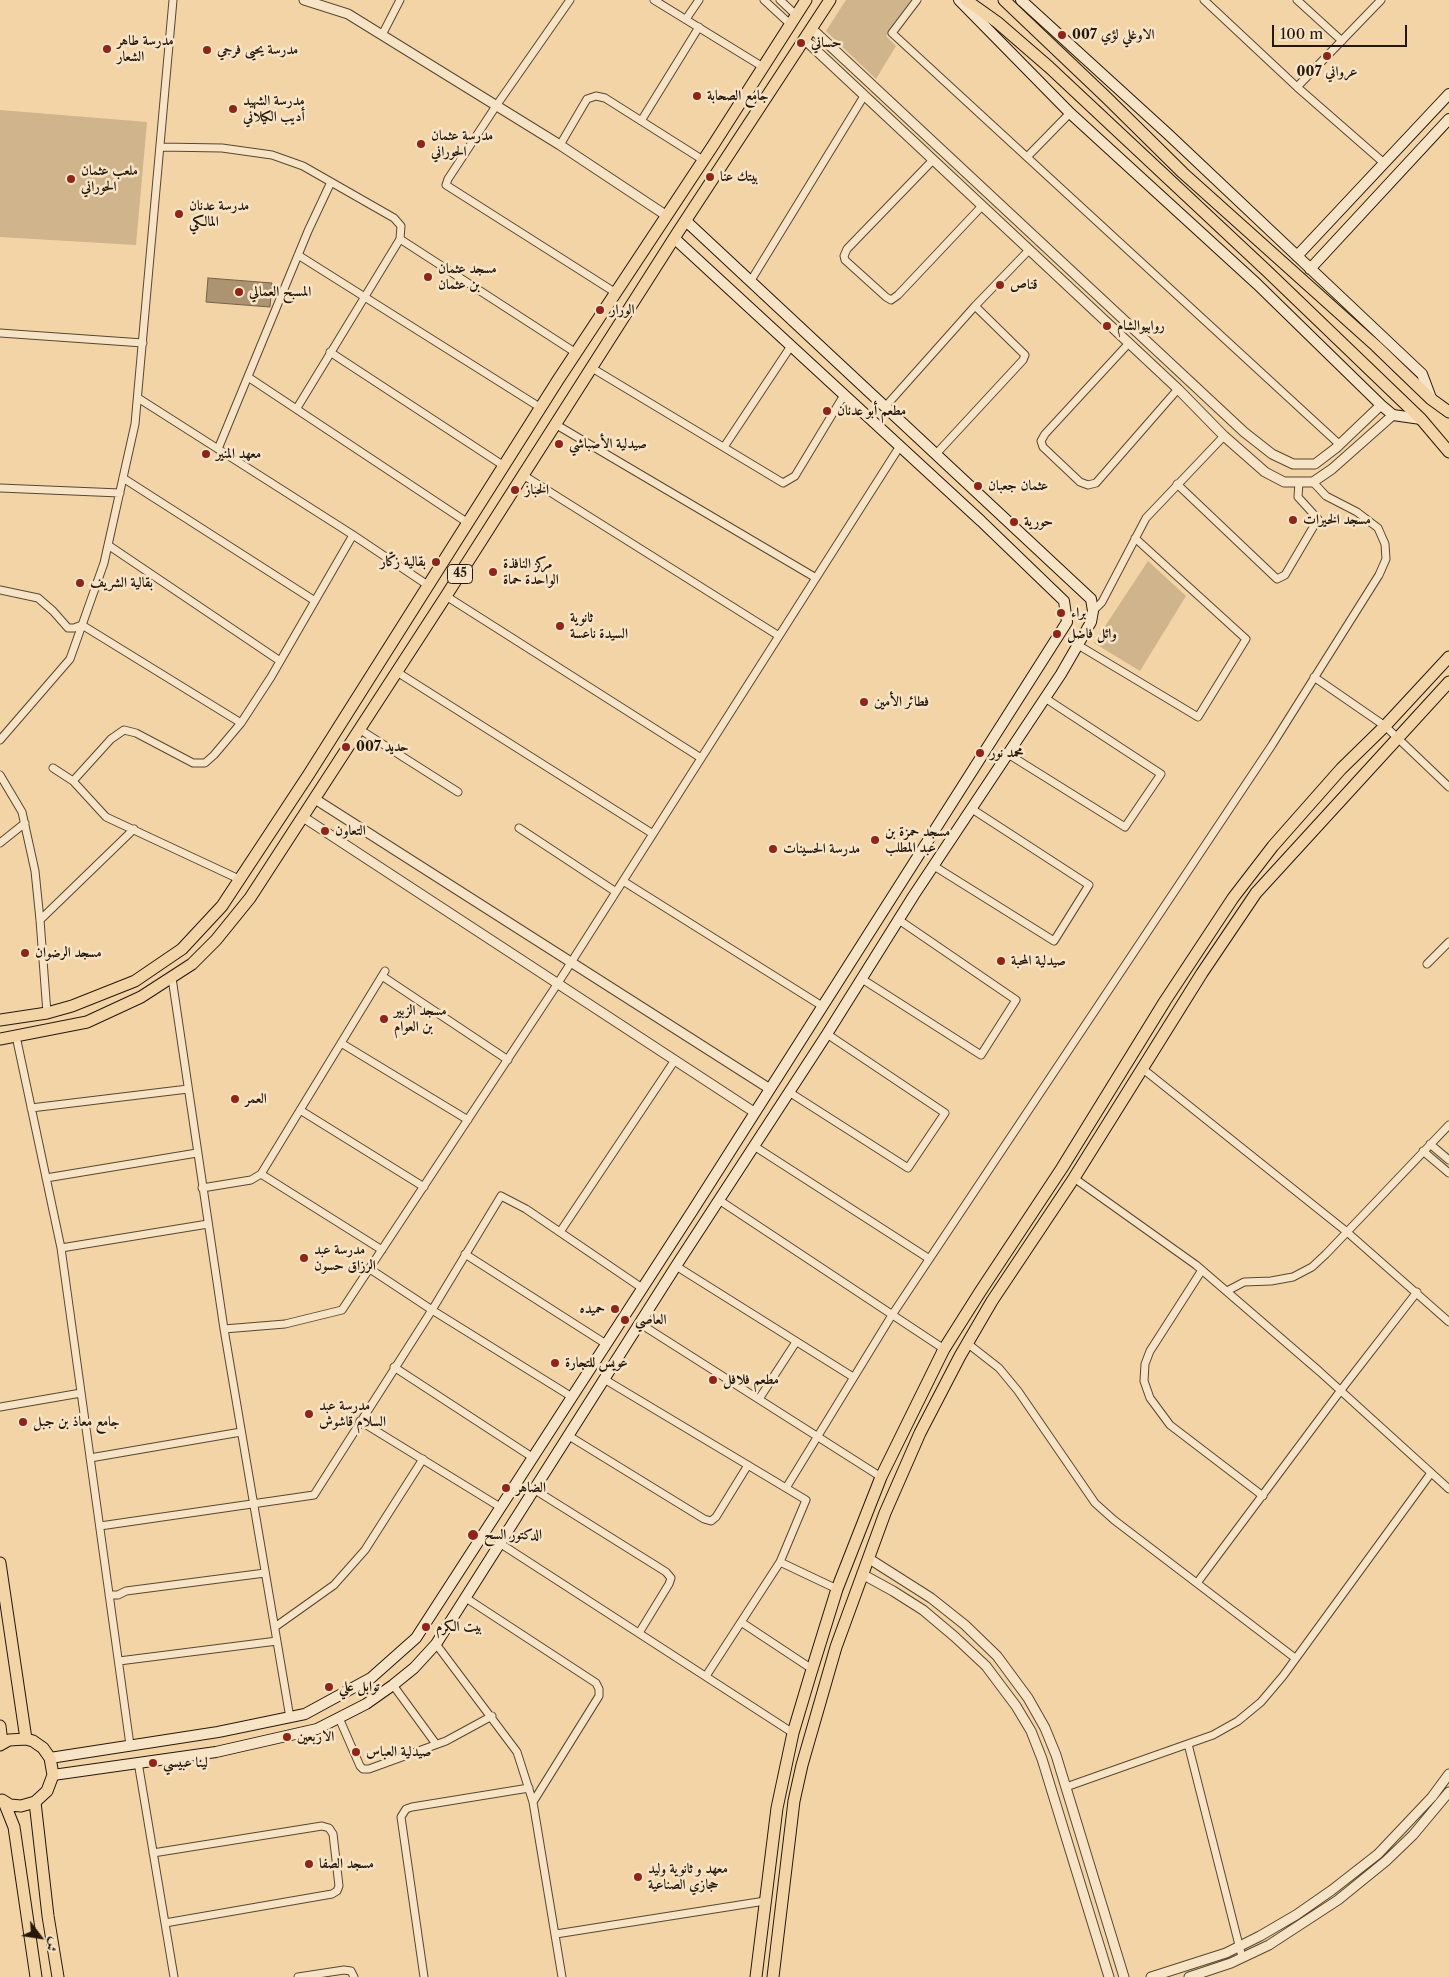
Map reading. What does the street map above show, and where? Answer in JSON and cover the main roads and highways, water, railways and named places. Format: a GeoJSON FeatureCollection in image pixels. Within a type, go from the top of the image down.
{"type":"FeatureCollection","features":[{"type":"Feature","properties":{"kind":"main road","name":"45"},"geometry":{"type":"LineString","coordinates":[[0,1020],[47,1013],[72,1006],[135,981],[182,949],[222,906],[241,880],[309,774],[576,353],[722,132],[806,0]]}},
{"type":"Feature","properties":{"kind":"main road","name":"45"},"geometry":{"type":"LineString","coordinates":[[0,1039],[87,1022],[140,997],[192,964],[216,940],[250,898],[446,596],[674,238],[830,0]]}},
{"type":"Feature","properties":{"kind":"main road"},"geometry":{"type":"LineString","coordinates":[[959,0],[1070,113],[1257,284],[1381,405],[1393,415],[1421,419]]}},
{"type":"Feature","properties":{"kind":"main road"},"geometry":{"type":"LineString","coordinates":[[966,0],[998,22],[1049,67],[1268,271],[1421,419],[1449,452]]}},
{"type":"Feature","properties":{"kind":"main road"},"geometry":{"type":"LineString","coordinates":[[1004,0],[1108,98],[1183,173],[1376,346],[1431,399],[1449,412]]}},
{"type":"Feature","properties":{"kind":"main road"},"geometry":{"type":"LineString","coordinates":[[1021,0],[1169,135],[1422,374],[1431,399]]}},
{"type":"Feature","properties":{"kind":"main road"},"geometry":{"type":"LineString","coordinates":[[1297,256],[1449,94]]}},
{"type":"Feature","properties":{"kind":"main road"},"geometry":{"type":"LineString","coordinates":[[1310,268],[1449,119]]}},
{"type":"Feature","properties":{"kind":"main road"},"geometry":{"type":"LineString","coordinates":[[722,132],[738,140]]}},
{"type":"Feature","properties":{"kind":"main road"},"geometry":{"type":"LineString","coordinates":[[53,1775],[216,1752],[317,1729],[366,1704],[393,1685],[414,1668],[436,1644],[639,1323],[827,1034],[898,920],[1045,698],[1091,622],[1093,611],[1090,599],[686,221]]}},
{"type":"Feature","properties":{"kind":"main road"},"geometry":{"type":"LineString","coordinates":[[50,1758],[218,1732],[305,1714],[371,1678],[416,1638],[1067,622],[1064,601],[981,520],[674,238]]}},
{"type":"Feature","properties":{"kind":"main road"},"geometry":{"type":"LineString","coordinates":[[644,251],[660,260]]}},
{"type":"Feature","properties":{"kind":"main road"},"geometry":{"type":"LineString","coordinates":[[520,442],[538,451]]}},
{"type":"Feature","properties":{"kind":"main road"},"geometry":{"type":"LineString","coordinates":[[756,1977],[777,1808],[794,1733],[812,1669],[838,1590],[881,1477],[944,1349],[1062,1168],[1165,1001],[1233,898],[1292,825],[1341,769],[1385,726],[1449,657]]}},
{"type":"Feature","properties":{"kind":"main road"},"geometry":{"type":"LineString","coordinates":[[773,1977],[794,1801],[802,1765],[836,1647],[885,1513],[920,1433],[967,1343],[992,1300],[1074,1178],[1216,951],[1256,894],[1449,682]]}},
{"type":"Feature","properties":{"kind":"main road"},"geometry":{"type":"LineString","coordinates":[[309,774],[325,783]]}},
{"type":"Feature","properties":{"kind":"main road"},"geometry":{"type":"LineString","coordinates":[[280,818],[296,828]]}},
{"type":"Feature","properties":{"kind":"main road"},"geometry":{"type":"LineString","coordinates":[[0,1563],[26,1739]]}},
{"type":"Feature","properties":{"kind":"main road"},"geometry":{"type":"LineString","coordinates":[[0,1726],[1,1744],[9,1740],[26,1739],[43,1748],[50,1758],[53,1775],[47,1791],[34,1802],[21,1806],[10,1805],[2,1801]]}},
{"type":"Feature","properties":{"kind":"main road"},"geometry":{"type":"LineString","coordinates":[[2,1801],[14,1827],[36,1977]]}},
{"type":"Feature","properties":{"kind":"main road"},"geometry":{"type":"LineString","coordinates":[[34,1802],[48,1916],[58,1977]]}},
{"type":"Feature","properties":{"kind":"place","name":"الاوغلي لؤي 007"},"geometry":{"type":"Point","coordinates":[1062,35]}},
{"type":"Feature","properties":{"kind":"place","name":"حساني"},"geometry":{"type":"Point","coordinates":[801,43]}},
{"type":"Feature","properties":{"kind":"place","name":"مدرسة طاهر الشعار"},"geometry":{"type":"Point","coordinates":[107,49]}},
{"type":"Feature","properties":{"kind":"place","name":"مدرسة يحيى فرجي"},"geometry":{"type":"Point","coordinates":[207,50]}},
{"type":"Feature","properties":{"kind":"place","name":"عرواني 007"},"geometry":{"type":"Point","coordinates":[1327,56]}},
{"type":"Feature","properties":{"kind":"place","name":"جامع الصحابة"},"geometry":{"type":"Point","coordinates":[697,96]}},
{"type":"Feature","properties":{"kind":"place","name":"مدرسة الشهيد أديب الكيلاني"},"geometry":{"type":"Point","coordinates":[233,109]}},
{"type":"Feature","properties":{"kind":"place","name":"مدرسة عثمان الحوراني"},"geometry":{"type":"Point","coordinates":[421,144]}},
{"type":"Feature","properties":{"kind":"place","name":"بيتك عنا"},"geometry":{"type":"Point","coordinates":[710,177]}},
{"type":"Feature","properties":{"kind":"place","name":"ملعب عثمان الحوراني"},"geometry":{"type":"Point","coordinates":[71,179]}},
{"type":"Feature","properties":{"kind":"place","name":"مدرسة عدنان المالكي"},"geometry":{"type":"Point","coordinates":[179,214]}},
{"type":"Feature","properties":{"kind":"place","name":"مسجد عثمان بن عثمان"},"geometry":{"type":"Point","coordinates":[428,277]}},
{"type":"Feature","properties":{"kind":"place","name":"قناص"},"geometry":{"type":"Point","coordinates":[1000,285]}},
{"type":"Feature","properties":{"kind":"place","name":"المسبح العمالي"},"geometry":{"type":"Point","coordinates":[239,292]}},
{"type":"Feature","properties":{"kind":"place","name":"الورار"},"geometry":{"type":"Point","coordinates":[600,310]}},
{"type":"Feature","properties":{"kind":"place","name":"روابيوالشام"},"geometry":{"type":"Point","coordinates":[1107,326]}},
{"type":"Feature","properties":{"kind":"place","name":"مطعم أبو عدنان"},"geometry":{"type":"Point","coordinates":[827,411]}},
{"type":"Feature","properties":{"kind":"place","name":"صيدلية الأصباشي"},"geometry":{"type":"Point","coordinates":[559,444]}},
{"type":"Feature","properties":{"kind":"place","name":"معهد المنير"},"geometry":{"type":"Point","coordinates":[206,454]}},
{"type":"Feature","properties":{"kind":"place","name":"عثمان جعبان"},"geometry":{"type":"Point","coordinates":[978,486]}},
{"type":"Feature","properties":{"kind":"place","name":"الخباز"},"geometry":{"type":"Point","coordinates":[515,490]}},
{"type":"Feature","properties":{"kind":"place","name":"مسجد الخيرات"},"geometry":{"type":"Point","coordinates":[1293,520]}},
{"type":"Feature","properties":{"kind":"place","name":"حورية"},"geometry":{"type":"Point","coordinates":[1014,522]}},
{"type":"Feature","properties":{"kind":"place","name":"بقالية زكّار"},"geometry":{"type":"Point","coordinates":[436,562]}},
{"type":"Feature","properties":{"kind":"place","name":"مركز النافذة الواحدة حماة"},"geometry":{"type":"Point","coordinates":[493,572]}},
{"type":"Feature","properties":{"kind":"place","name":"بقالية الشريف"},"geometry":{"type":"Point","coordinates":[80,583]}},
{"type":"Feature","properties":{"kind":"place","name":"براء"},"geometry":{"type":"Point","coordinates":[1061,613]}},
{"type":"Feature","properties":{"kind":"place","name":"ثانوية السيدة ناعسة"},"geometry":{"type":"Point","coordinates":[560,626]}},
{"type":"Feature","properties":{"kind":"place","name":"وائل فاضل"},"geometry":{"type":"Point","coordinates":[1057,634]}},
{"type":"Feature","properties":{"kind":"place","name":"فطائر الأمين"},"geometry":{"type":"Point","coordinates":[864,702]}},
{"type":"Feature","properties":{"kind":"place","name":"حديد 007"},"geometry":{"type":"Point","coordinates":[346,747]}},
{"type":"Feature","properties":{"kind":"place","name":"محمد نور"},"geometry":{"type":"Point","coordinates":[980,753]}},
{"type":"Feature","properties":{"kind":"place","name":"التعاون"},"geometry":{"type":"Point","coordinates":[325,831]}},
{"type":"Feature","properties":{"kind":"place","name":"مسجد حمزة بن عبد المطلب"},"geometry":{"type":"Point","coordinates":[875,840]}},
{"type":"Feature","properties":{"kind":"place","name":"مدرسة الحسينات"},"geometry":{"type":"Point","coordinates":[773,849]}},
{"type":"Feature","properties":{"kind":"place","name":"مسجد الرضوان"},"geometry":{"type":"Point","coordinates":[25,953]}},
{"type":"Feature","properties":{"kind":"place","name":"صيدلية المحبة"},"geometry":{"type":"Point","coordinates":[1001,961]}},
{"type":"Feature","properties":{"kind":"place","name":"مسجد الزبير بن العوام"},"geometry":{"type":"Point","coordinates":[384,1019]}},
{"type":"Feature","properties":{"kind":"place","name":"العمر"},"geometry":{"type":"Point","coordinates":[235,1099]}},
{"type":"Feature","properties":{"kind":"place","name":"مدرسة عبد الرزاق حسون"},"geometry":{"type":"Point","coordinates":[304,1258]}},
{"type":"Feature","properties":{"kind":"place","name":"حميده"},"geometry":{"type":"Point","coordinates":[615,1309]}},
{"type":"Feature","properties":{"kind":"place","name":"العاصي"},"geometry":{"type":"Point","coordinates":[625,1320]}},
{"type":"Feature","properties":{"kind":"place","name":"عويس للتجارة"},"geometry":{"type":"Point","coordinates":[555,1363]}},
{"type":"Feature","properties":{"kind":"place","name":"مطعم فلافل"},"geometry":{"type":"Point","coordinates":[713,1380]}},
{"type":"Feature","properties":{"kind":"place","name":"مدرسة عبد السلام قاشوش"},"geometry":{"type":"Point","coordinates":[309,1414]}},
{"type":"Feature","properties":{"kind":"place","name":"جامع معاذ بن جبل"},"geometry":{"type":"Point","coordinates":[23,1422]}},
{"type":"Feature","properties":{"kind":"place","name":"الضاهر"},"geometry":{"type":"Point","coordinates":[506,1488]}},
{"type":"Feature","properties":{"kind":"place","name":"الدكتور السح"},"geometry":{"type":"Point","coordinates":[473,1535]}},
{"type":"Feature","properties":{"kind":"place","name":"بيت الكرم"},"geometry":{"type":"Point","coordinates":[426,1627]}},
{"type":"Feature","properties":{"kind":"place","name":"توابل علي"},"geometry":{"type":"Point","coordinates":[329,1687]}},
{"type":"Feature","properties":{"kind":"place","name":"الاربعين"},"geometry":{"type":"Point","coordinates":[287,1737]}},
{"type":"Feature","properties":{"kind":"place","name":"صيدلية العباس"},"geometry":{"type":"Point","coordinates":[356,1752]}},
{"type":"Feature","properties":{"kind":"place","name":"لينا عبيسي"},"geometry":{"type":"Point","coordinates":[153,1763]}},
{"type":"Feature","properties":{"kind":"place","name":"مسجد الصفا"},"geometry":{"type":"Point","coordinates":[309,1864]}},
{"type":"Feature","properties":{"kind":"place","name":"معهد و ثانوية وليد حجازي الصناعية"},"geometry":{"type":"Point","coordinates":[638,1877]}}]}
